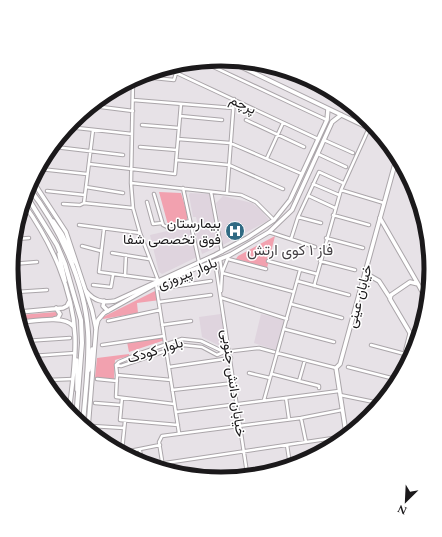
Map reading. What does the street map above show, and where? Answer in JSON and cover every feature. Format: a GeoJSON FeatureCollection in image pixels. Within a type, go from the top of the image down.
{"type":"FeatureCollection","features":[{"type":"Feature","properties":{"kind":"main road"},"geometry":{"type":"LineString","coordinates":[[32,193],[44,210],[64,245],[83,302],[88,333],[83,418]]}},
{"type":"Feature","properties":{"kind":"main road"},"geometry":{"type":"LineString","coordinates":[[30,201],[57,245],[67,271],[81,320],[82,344],[77,412]]}},
{"type":"Feature","properties":{"kind":"street"},"geometry":{"type":"LineString","coordinates":[[212,66],[332,122]]}},
{"type":"Feature","properties":{"kind":"street"},"geometry":{"type":"LineString","coordinates":[[242,67],[367,127]]}},
{"type":"Feature","properties":{"kind":"street"},"geometry":{"type":"LineString","coordinates":[[251,68],[254,72]]}},
{"type":"Feature","properties":{"kind":"street","name":"پرچم"},"geometry":{"type":"LineString","coordinates":[[172,71],[318,139]]}},
{"type":"Feature","properties":{"kind":"street"},"geometry":{"type":"LineString","coordinates":[[151,78],[174,80],[176,73]]}},
{"type":"Feature","properties":{"kind":"street"},"geometry":{"type":"LineString","coordinates":[[133,86],[131,183],[133,208],[157,282],[162,325],[179,433]]}},
{"type":"Feature","properties":{"kind":"street"},"geometry":{"type":"LineString","coordinates":[[227,193],[234,99]]}},
{"type":"Feature","properties":{"kind":"street"},"geometry":{"type":"LineString","coordinates":[[133,100],[233,108]]}},
{"type":"Feature","properties":{"kind":"street"},"geometry":{"type":"LineString","coordinates":[[89,164],[175,174],[181,104]]}},
{"type":"Feature","properties":{"kind":"street"},"geometry":{"type":"LineString","coordinates":[[98,107],[133,111]]}},
{"type":"Feature","properties":{"kind":"street","name":"بلوار پیروزی"},"geometry":{"type":"LineString","coordinates":[[104,301],[115,301],[222,252],[274,220],[290,200],[327,120],[328,108]]}},
{"type":"Feature","properties":{"kind":"street","name":"بلوار پیروزی"},"geometry":{"type":"LineString","coordinates":[[96,329],[100,317],[157,282],[229,257],[269,232],[292,210],[332,122],[340,115]]}},
{"type":"Feature","properties":{"kind":"street"},"geometry":{"type":"LineString","coordinates":[[180,116],[222,120]]}},
{"type":"Feature","properties":{"kind":"street"},"geometry":{"type":"LineString","coordinates":[[246,120],[304,147]]}},
{"type":"Feature","properties":{"kind":"street"},"geometry":{"type":"LineString","coordinates":[[267,158],[283,122]]}},
{"type":"Feature","properties":{"kind":"street"},"geometry":{"type":"LineString","coordinates":[[142,124],[179,128]]}},
{"type":"Feature","properties":{"kind":"street"},"geometry":{"type":"LineString","coordinates":[[74,128],[132,134]]}},
{"type":"Feature","properties":{"kind":"street"},"geometry":{"type":"LineString","coordinates":[[314,286],[326,238],[343,183],[369,129]]}},
{"type":"Feature","properties":{"kind":"street"},"geometry":{"type":"LineString","coordinates":[[84,203],[93,130]]}},
{"type":"Feature","properties":{"kind":"street"},"geometry":{"type":"LineString","coordinates":[[178,139],[230,143],[302,174]]}},
{"type":"Feature","properties":{"kind":"street"},"geometry":{"type":"LineString","coordinates":[[324,140],[353,154]]}},
{"type":"Feature","properties":{"kind":"street"},"geometry":{"type":"LineString","coordinates":[[58,147],[123,155]]}},
{"type":"Feature","properties":{"kind":"street"},"geometry":{"type":"LineString","coordinates":[[140,147],[177,150]]}},
{"type":"Feature","properties":{"kind":"street"},"geometry":{"type":"LineString","coordinates":[[318,154],[346,168]]}},
{"type":"Feature","properties":{"kind":"street"},"geometry":{"type":"LineString","coordinates":[[176,160],[229,166],[283,188]]}},
{"type":"Feature","properties":{"kind":"street","name":"خیابان عینی"},"geometry":{"type":"LineString","coordinates":[[336,368],[340,364],[395,164]]}},
{"type":"Feature","properties":{"kind":"street"},"geometry":{"type":"LineString","coordinates":[[44,169],[87,174]]}},
{"type":"Feature","properties":{"kind":"street"},"geometry":{"type":"LineString","coordinates":[[291,239],[298,217],[319,172],[343,183]]}},
{"type":"Feature","properties":{"kind":"street"},"geometry":{"type":"LineString","coordinates":[[131,183],[241,195],[251,200],[274,220]]}},
{"type":"Feature","properties":{"kind":"street"},"geometry":{"type":"LineString","coordinates":[[313,184],[339,195]]}},
{"type":"Feature","properties":{"kind":"street"},"geometry":{"type":"LineString","coordinates":[[36,186],[66,232],[79,268],[96,329],[85,387]]}},
{"type":"Feature","properties":{"kind":"street"},"geometry":{"type":"LineString","coordinates":[[86,187],[123,193]]}},
{"type":"Feature","properties":{"kind":"street"},"geometry":{"type":"LineString","coordinates":[[183,188],[199,262]]}},
{"type":"Feature","properties":{"kind":"street"},"geometry":{"type":"LineString","coordinates":[[341,190],[384,203]]}},
{"type":"Feature","properties":{"kind":"street"},"geometry":{"type":"LineString","coordinates":[[47,191],[85,195]]}},
{"type":"Feature","properties":{"kind":"street"},"geometry":{"type":"LineString","coordinates":[[210,192],[222,252]]}},
{"type":"Feature","properties":{"kind":"street"},"geometry":{"type":"LineString","coordinates":[[154,194],[162,225],[167,227],[190,221]]}},
{"type":"Feature","properties":{"kind":"street"},"geometry":{"type":"LineString","coordinates":[[309,196],[335,208]]}},
{"type":"Feature","properties":{"kind":"street"},"geometry":{"type":"LineString","coordinates":[[147,202],[153,224],[162,223]]}},
{"type":"Feature","properties":{"kind":"street"},"geometry":{"type":"LineString","coordinates":[[63,204],[80,205],[84,203],[133,208]]}},
{"type":"Feature","properties":{"kind":"street"},"geometry":{"type":"LineString","coordinates":[[27,210],[46,239],[60,268],[66,289]]}},
{"type":"Feature","properties":{"kind":"street"},"geometry":{"type":"LineString","coordinates":[[44,210],[62,234],[72,258],[79,268]]}},
{"type":"Feature","properties":{"kind":"street"},"geometry":{"type":"LineString","coordinates":[[333,215],[369,225]]}},
{"type":"Feature","properties":{"kind":"street"},"geometry":{"type":"LineString","coordinates":[[298,217],[321,223]]}},
{"type":"Feature","properties":{"kind":"street"},"geometry":{"type":"LineString","coordinates":[[380,218],[422,292]]}},
{"type":"Feature","properties":{"kind":"street"},"geometry":{"type":"LineString","coordinates":[[79,225],[140,233]]}},
{"type":"Feature","properties":{"kind":"street"},"geometry":{"type":"LineString","coordinates":[[104,229],[99,272],[157,282]]}},
{"type":"Feature","properties":{"kind":"street"},"geometry":{"type":"LineString","coordinates":[[269,232],[315,247]]}},
{"type":"Feature","properties":{"kind":"street"},"geometry":{"type":"LineString","coordinates":[[21,239],[29,238]]}},
{"type":"Feature","properties":{"kind":"street"},"geometry":{"type":"LineString","coordinates":[[326,238],[363,248]]}},
{"type":"Feature","properties":{"kind":"street"},"geometry":{"type":"LineString","coordinates":[[57,245],[73,326],[78,394]]}},
{"type":"Feature","properties":{"kind":"street"},"geometry":{"type":"LineString","coordinates":[[82,246],[101,251]]}},
{"type":"Feature","properties":{"kind":"street"},"geometry":{"type":"LineString","coordinates":[[112,253],[150,259]]}},
{"type":"Feature","properties":{"kind":"street"},"geometry":{"type":"LineString","coordinates":[[125,277],[126,255]]}},
{"type":"Feature","properties":{"kind":"street"},"geometry":{"type":"LineString","coordinates":[[214,255],[220,259]]}},
{"type":"Feature","properties":{"kind":"street"},"geometry":{"type":"LineString","coordinates":[[214,255],[215,261]]}},
{"type":"Feature","properties":{"kind":"street"},"geometry":{"type":"LineString","coordinates":[[229,257],[266,268]]}},
{"type":"Feature","properties":{"kind":"street","name":"خیابان دانش جنوبی"},"geometry":{"type":"LineString","coordinates":[[222,273],[229,257]]}},
{"type":"Feature","properties":{"kind":"street","name":"خیابان دانش جنوبی"},"geometry":{"type":"LineString","coordinates":[[220,259],[222,273],[221,294]]}},
{"type":"Feature","properties":{"kind":"street","name":"خیابان دانش جنوبی"},"geometry":{"type":"LineString","coordinates":[[215,261],[222,298],[247,470]]}},
{"type":"Feature","properties":{"kind":"street"},"geometry":{"type":"LineString","coordinates":[[268,261],[316,274]]}},
{"type":"Feature","properties":{"kind":"street"},"geometry":{"type":"LineString","coordinates":[[18,264],[37,262]]}},
{"type":"Feature","properties":{"kind":"street"},"geometry":{"type":"LineString","coordinates":[[320,262],[356,270]]}},
{"type":"Feature","properties":{"kind":"street"},"geometry":{"type":"LineString","coordinates":[[264,400],[300,270]]}},
{"type":"Feature","properties":{"kind":"street"},"geometry":{"type":"LineString","coordinates":[[188,272],[192,283]]}},
{"type":"Feature","properties":{"kind":"street"},"geometry":{"type":"LineString","coordinates":[[222,273],[294,292]]}},
{"type":"Feature","properties":{"kind":"street"},"geometry":{"type":"LineString","coordinates":[[365,273],[379,281],[412,337]]}},
{"type":"Feature","properties":{"kind":"street"},"geometry":{"type":"LineString","coordinates":[[93,285],[111,287],[113,275]]}},
{"type":"Feature","properties":{"kind":"street"},"geometry":{"type":"LineString","coordinates":[[157,289],[211,281]]}},
{"type":"Feature","properties":{"kind":"street"},"geometry":{"type":"LineString","coordinates":[[297,281],[349,295]]}},
{"type":"Feature","properties":{"kind":"street"},"geometry":{"type":"LineString","coordinates":[[390,299],[392,293],[410,282],[418,284]]}},
{"type":"Feature","properties":{"kind":"street"},"geometry":{"type":"LineString","coordinates":[[20,292],[47,290]]}},
{"type":"Feature","properties":{"kind":"street"},"geometry":{"type":"LineString","coordinates":[[86,291],[91,297],[104,301],[103,306],[108,311]]}},
{"type":"Feature","properties":{"kind":"street"},"geometry":{"type":"LineString","coordinates":[[159,302],[211,295]]}},
{"type":"Feature","properties":{"kind":"street"},"geometry":{"type":"LineString","coordinates":[[222,298],[287,319]]}},
{"type":"Feature","properties":{"kind":"street"},"geometry":{"type":"LineString","coordinates":[[23,312],[65,307],[69,302]]}},
{"type":"Feature","properties":{"kind":"street"},"geometry":{"type":"LineString","coordinates":[[291,304],[342,318]]}},
{"type":"Feature","properties":{"kind":"street"},"geometry":{"type":"LineString","coordinates":[[53,308],[58,309],[60,314],[58,318],[53,320]]}},
{"type":"Feature","properties":{"kind":"street"},"geometry":{"type":"LineString","coordinates":[[108,321],[160,310]]}},
{"type":"Feature","properties":{"kind":"street"},"geometry":{"type":"LineString","coordinates":[[25,322],[53,320],[69,322],[73,326]]}},
{"type":"Feature","properties":{"kind":"street"},"geometry":{"type":"LineString","coordinates":[[162,325],[191,322]]}},
{"type":"Feature","properties":{"kind":"street"},"geometry":{"type":"LineString","coordinates":[[284,329],[334,342]]}},
{"type":"Feature","properties":{"kind":"street"},"geometry":{"type":"LineString","coordinates":[[371,345],[405,354],[410,334]]}},
{"type":"Feature","properties":{"kind":"street"},"geometry":{"type":"LineString","coordinates":[[102,344],[164,336]]}},
{"type":"Feature","properties":{"kind":"street"},"geometry":{"type":"LineString","coordinates":[[31,341],[70,338]]}},
{"type":"Feature","properties":{"kind":"street","name":"بلوار کودک"},"geometry":{"type":"LineString","coordinates":[[116,365],[118,362],[138,354],[182,339],[201,341],[224,352]]}},
{"type":"Feature","properties":{"kind":"street"},"geometry":{"type":"LineString","coordinates":[[198,346],[201,341]]}},
{"type":"Feature","properties":{"kind":"street"},"geometry":{"type":"LineString","coordinates":[[90,424],[94,343]]}},
{"type":"Feature","properties":{"kind":"street","name":"بلوار کودک"},"geometry":{"type":"LineString","coordinates":[[116,365],[121,366],[166,349],[183,345],[198,346],[217,355]]}},
{"type":"Feature","properties":{"kind":"street"},"geometry":{"type":"LineString","coordinates":[[218,360],[217,355],[224,352],[259,348],[274,352]]}},
{"type":"Feature","properties":{"kind":"street"},"geometry":{"type":"LineString","coordinates":[[38,356],[75,353]]}},
{"type":"Feature","properties":{"kind":"street"},"geometry":{"type":"LineString","coordinates":[[70,404],[75,353]]}},
{"type":"Feature","properties":{"kind":"street"},"geometry":{"type":"LineString","coordinates":[[277,353],[336,368],[345,430]]}},
{"type":"Feature","properties":{"kind":"street"},"geometry":{"type":"LineString","coordinates":[[138,354],[139,359]]}},
{"type":"Feature","properties":{"kind":"street"},"geometry":{"type":"LineString","coordinates":[[169,367],[231,358]]}},
{"type":"Feature","properties":{"kind":"street"},"geometry":{"type":"LineString","coordinates":[[299,381],[305,360]]}},
{"type":"Feature","properties":{"kind":"street"},"geometry":{"type":"LineString","coordinates":[[116,365],[116,398],[174,404]]}},
{"type":"Feature","properties":{"kind":"street"},"geometry":{"type":"LineString","coordinates":[[348,367],[392,378]]}},
{"type":"Feature","properties":{"kind":"street"},"geometry":{"type":"LineString","coordinates":[[249,373],[270,378]]}},
{"type":"Feature","properties":{"kind":"street"},"geometry":{"type":"LineString","coordinates":[[272,374],[319,386],[319,388]]}},
{"type":"Feature","properties":{"kind":"street"},"geometry":{"type":"LineString","coordinates":[[117,375],[171,380]]}},
{"type":"Feature","properties":{"kind":"street"},"geometry":{"type":"LineString","coordinates":[[51,380],[73,379]]}},
{"type":"Feature","properties":{"kind":"street"},"geometry":{"type":"LineString","coordinates":[[97,379],[117,381]]}},
{"type":"Feature","properties":{"kind":"street"},"geometry":{"type":"LineString","coordinates":[[172,390],[234,383]]}},
{"type":"Feature","properties":{"kind":"street"},"geometry":{"type":"LineString","coordinates":[[176,412],[264,400],[340,393],[374,402]]}},
{"type":"Feature","properties":{"kind":"street"},"geometry":{"type":"LineString","coordinates":[[122,398],[120,420],[178,425]]}},
{"type":"Feature","properties":{"kind":"street"},"geometry":{"type":"LineString","coordinates":[[286,398],[289,419]]}},
{"type":"Feature","properties":{"kind":"street"},"geometry":{"type":"LineString","coordinates":[[95,403],[121,405]]}},
{"type":"Feature","properties":{"kind":"street"},"geometry":{"type":"LineString","coordinates":[[163,463],[159,442],[162,436],[301,418],[342,410]]}},
{"type":"Feature","properties":{"kind":"street"},"geometry":{"type":"LineString","coordinates":[[301,418],[306,442]]}},
{"type":"Feature","properties":{"kind":"street"},"geometry":{"type":"LineString","coordinates":[[122,446],[125,421]]}},
{"type":"Feature","properties":{"kind":"street"},"geometry":{"type":"LineString","coordinates":[[94,427],[124,428]]}},
{"type":"Feature","properties":{"kind":"street"},"geometry":{"type":"LineString","coordinates":[[166,464],[287,444],[332,438]]}},
{"type":"Feature","properties":{"kind":"street"},"geometry":{"type":"LineString","coordinates":[[287,444],[289,460]]}},
{"type":"Feature","properties":{"kind":"street"},"geometry":{"type":"LineString","coordinates":[[132,451],[160,445]]}},
{"type":"Feature","properties":{"kind":"street"},"geometry":{"type":"LineString","coordinates":[[140,450],[141,455]]}},
{"type":"Feature","properties":{"kind":"shaded area"},"geometry":{"type":"Polygon","coordinates":[[[159,192],[181,193],[188,216],[186,222],[168,225],[159,192]]]}},
{"type":"Feature","properties":{"kind":"shaded area"},"geometry":{"type":"Polygon","coordinates":[[[190,193],[209,194],[220,246],[202,254],[195,230],[199,229],[196,217],[193,217],[189,195],[190,193]]]}},
{"type":"Feature","properties":{"kind":"shaded area","name":"بیمارستان فوق تخصصی شفا"},"geometry":{"type":"Polygon","coordinates":[[[223,196],[252,203],[262,211],[269,220],[223,245],[216,203],[223,196]]]}},
{"type":"Feature","properties":{"kind":"shaded area"},"geometry":{"type":"Polygon","coordinates":[[[188,226],[189,231],[192,230],[197,257],[162,274],[159,272],[150,235],[188,226]]]}},
{"type":"Feature","properties":{"kind":"shaded area"},"geometry":{"type":"Polygon","coordinates":[[[275,236],[267,268],[236,259],[238,256],[275,236]]]}},
{"type":"Feature","properties":{"kind":"shaded area"},"geometry":{"type":"Polygon","coordinates":[[[159,289],[160,300],[137,303],[138,313],[103,319],[103,317],[159,289]]]}},
{"type":"Feature","properties":{"kind":"shaded area"},"geometry":{"type":"Polygon","coordinates":[[[59,313],[56,318],[25,321],[24,315],[59,313]]]}},
{"type":"Feature","properties":{"kind":"shaded area"},"geometry":{"type":"Polygon","coordinates":[[[221,314],[226,349],[202,337],[199,317],[221,314]]]}},
{"type":"Feature","properties":{"kind":"shaded area"},"geometry":{"type":"Polygon","coordinates":[[[261,314],[284,320],[276,350],[254,343],[261,314]]]}},
{"type":"Feature","properties":{"kind":"shaded area"},"geometry":{"type":"Polygon","coordinates":[[[165,337],[165,340],[129,352],[127,342],[165,337]]]}},
{"type":"Feature","properties":{"kind":"shaded area"},"geometry":{"type":"Polygon","coordinates":[[[129,354],[129,356],[115,360],[114,379],[95,378],[97,358],[129,354]]]}},
{"type":"Feature","properties":{"kind":"place","name":"بیمارستان فوق تخصصی شفا"},"geometry":{"type":"Point","coordinates":[235,231]}},
{"type":"Feature","properties":{"kind":"district","name":"فاز ۱ کوی ارتش"},"geometry":{"type":"Point","coordinates":[290,250]}}]}
